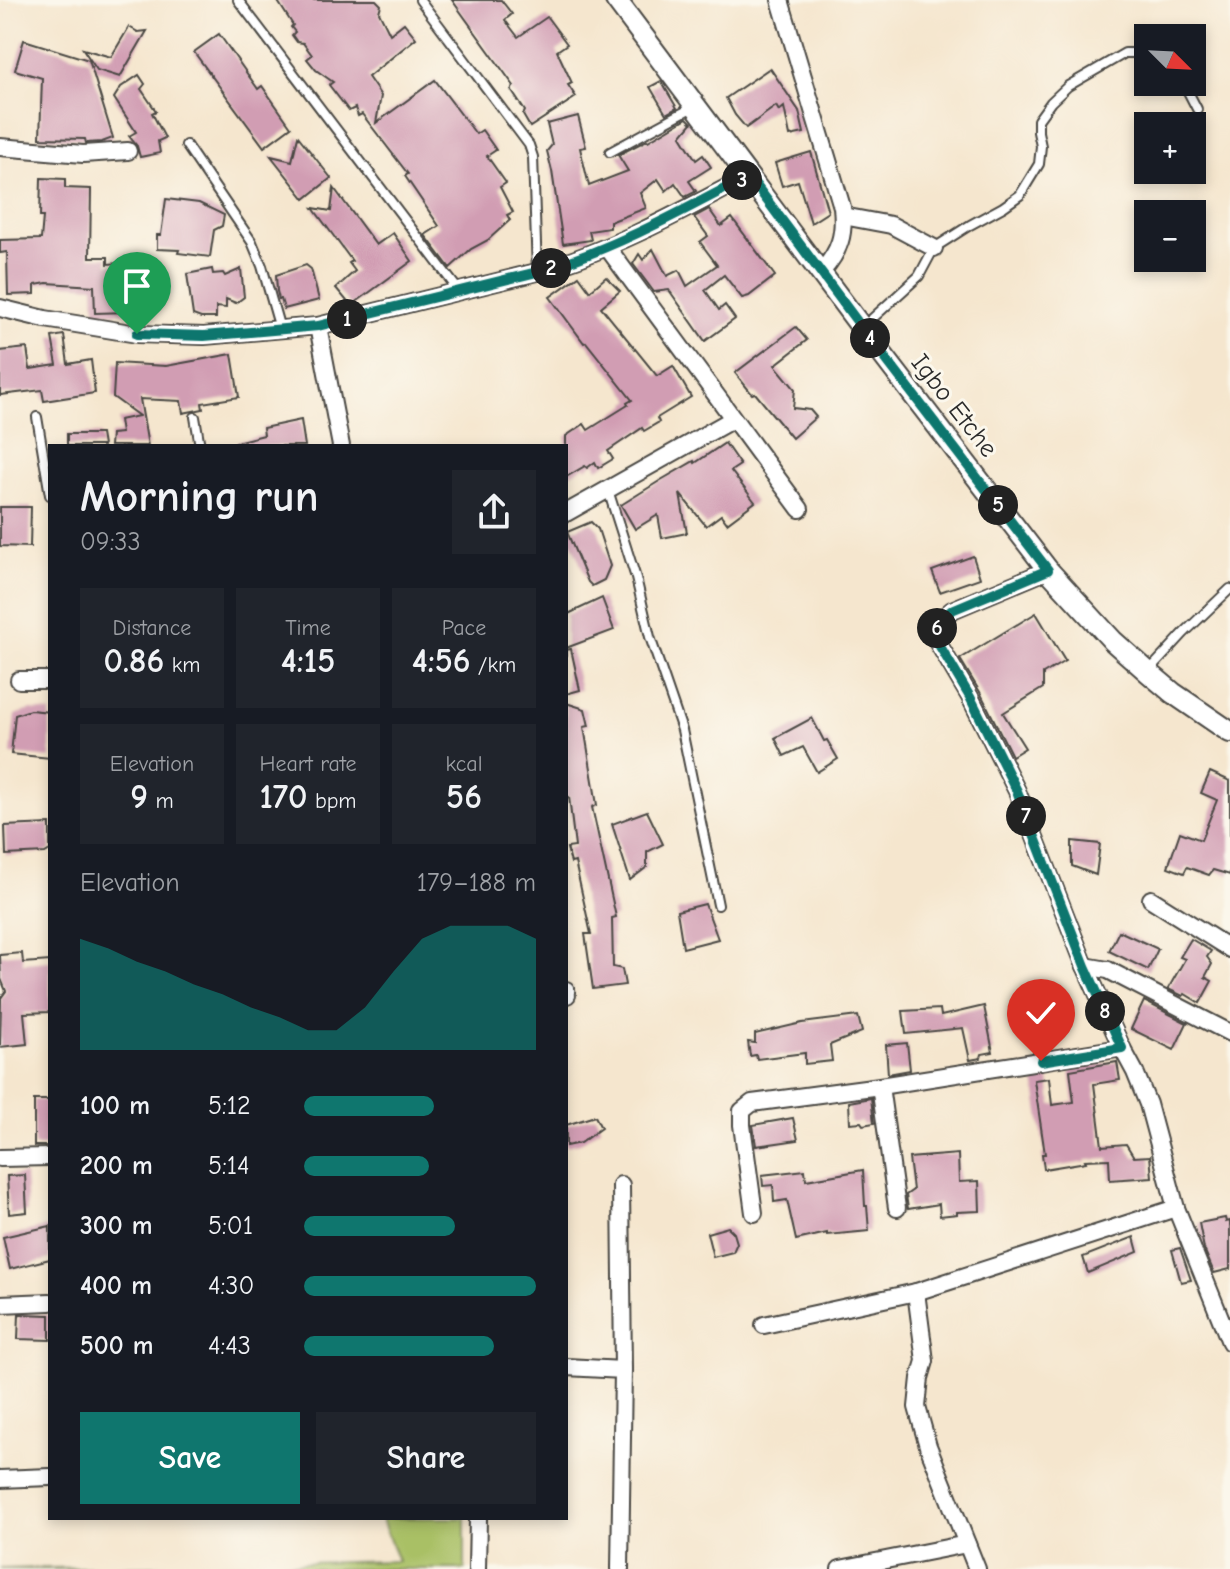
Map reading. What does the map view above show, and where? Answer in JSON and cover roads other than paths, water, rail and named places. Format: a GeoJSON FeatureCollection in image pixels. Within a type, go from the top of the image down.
{"type":"FeatureCollection","features":[{"type":"Feature","properties":{"kind":"street","name":"Igbo Etche"},"geometry":{"type":"LineString","coordinates":[[616,0],[1048,570],[1113,641],[1173,693],[1230,732]]}},
{"type":"Feature","properties":{"kind":"street"},"geometry":{"type":"LineString","coordinates":[[780,0],[842,207],[840,245],[822,271]]}},
{"type":"Feature","properties":{"kind":"street"},"geometry":{"type":"LineString","coordinates":[[0,147],[83,154],[128,151]]}},
{"type":"Feature","properties":{"kind":"street"},"geometry":{"type":"LineString","coordinates":[[0,308],[45,319],[137,334],[204,336],[318,326],[571,262],[749,176]]}},
{"type":"Feature","properties":{"kind":"street"},"geometry":{"type":"LineString","coordinates":[[843,216],[891,225],[934,248]]}},
{"type":"Feature","properties":{"kind":"street"},"geometry":{"type":"LineString","coordinates":[[607,247],[800,509]]}},
{"type":"Feature","properties":{"kind":"street"},"geometry":{"type":"LineString","coordinates":[[318,326],[341,444]]}},
{"type":"Feature","properties":{"kind":"street"},"geometry":{"type":"LineString","coordinates":[[568,512],[733,419]]}},
{"type":"Feature","properties":{"kind":"street"},"geometry":{"type":"LineString","coordinates":[[1048,570],[952,610],[937,626],[935,638],[970,697],[1017,791],[1085,966],[1135,1072],[1148,1104],[1176,1208],[1230,1342]]}},
{"type":"Feature","properties":{"kind":"street"},"geometry":{"type":"LineString","coordinates":[[19,680],[48,680]]}},
{"type":"Feature","properties":{"kind":"street"},"geometry":{"type":"LineString","coordinates":[[1151,899],[1230,949]]}},
{"type":"Feature","properties":{"kind":"street"},"geometry":{"type":"LineString","coordinates":[[1085,966],[1108,970],[1230,1033]]}},
{"type":"Feature","properties":{"kind":"street"},"geometry":{"type":"LineString","coordinates":[[754,1213],[742,1125],[742,1111],[752,1103],[1122,1048]]}},
{"type":"Feature","properties":{"kind":"street"},"geometry":{"type":"LineString","coordinates":[[880,1086],[897,1208]]}},
{"type":"Feature","properties":{"kind":"street"},"geometry":{"type":"LineString","coordinates":[[0,1158],[48,1157]]}},
{"type":"Feature","properties":{"kind":"street"},"geometry":{"type":"LineString","coordinates":[[620,1569],[623,1370],[621,1185]]}},
{"type":"Feature","properties":{"kind":"street"},"geometry":{"type":"LineString","coordinates":[[764,1325],[916,1292],[1176,1208]]}},
{"type":"Feature","properties":{"kind":"street"},"geometry":{"type":"LineString","coordinates":[[916,1292],[925,1361],[917,1407],[928,1446],[977,1569]]}},
{"type":"Feature","properties":{"kind":"street"},"geometry":{"type":"LineString","coordinates":[[0,1304],[48,1302]]}},
{"type":"Feature","properties":{"kind":"street"},"geometry":{"type":"LineString","coordinates":[[568,1367],[623,1370]]}},
{"type":"Feature","properties":{"kind":"street"},"geometry":{"type":"LineString","coordinates":[[0,1479],[48,1477]]}},
{"type":"Feature","properties":{"kind":"street"},"geometry":{"type":"LineString","coordinates":[[477,1569],[478,1520]]}},
{"type":"Feature","properties":{"kind":"street"},"geometry":{"type":"LineString","coordinates":[[840,1569],[967,1544]]}},
{"type":"Feature","properties":{"kind":"lane"},"geometry":{"type":"LineString","coordinates":[[238,0],[459,292]]}},
{"type":"Feature","properties":{"kind":"lane"},"geometry":{"type":"LineString","coordinates":[[420,0],[529,145],[533,157],[537,272]]}},
{"type":"Feature","properties":{"kind":"lane"},"geometry":{"type":"LineString","coordinates":[[862,328],[919,276],[934,248],[1020,195],[1039,164],[1041,146],[1038,120],[1051,102],[1068,86],[1125,53],[1134,53]]}},
{"type":"Feature","properties":{"kind":"lane"},"geometry":{"type":"LineString","coordinates":[[1190,96],[1197,109]]}},
{"type":"Feature","properties":{"kind":"lane"},"geometry":{"type":"LineString","coordinates":[[610,152],[696,105]]}},
{"type":"Feature","properties":{"kind":"lane"},"geometry":{"type":"LineString","coordinates":[[186,145],[252,242],[280,330]]}},
{"type":"Feature","properties":{"kind":"lane"},"geometry":{"type":"LineString","coordinates":[[37,417],[48,483]]}},
{"type":"Feature","properties":{"kind":"lane"},"geometry":{"type":"LineString","coordinates":[[195,417],[200,444]]}},
{"type":"Feature","properties":{"kind":"lane"},"geometry":{"type":"LineString","coordinates":[[608,489],[636,578],[650,637],[682,730],[718,905]]}},
{"type":"Feature","properties":{"kind":"lane"},"geometry":{"type":"LineString","coordinates":[[1148,672],[1230,589]]}}]}
